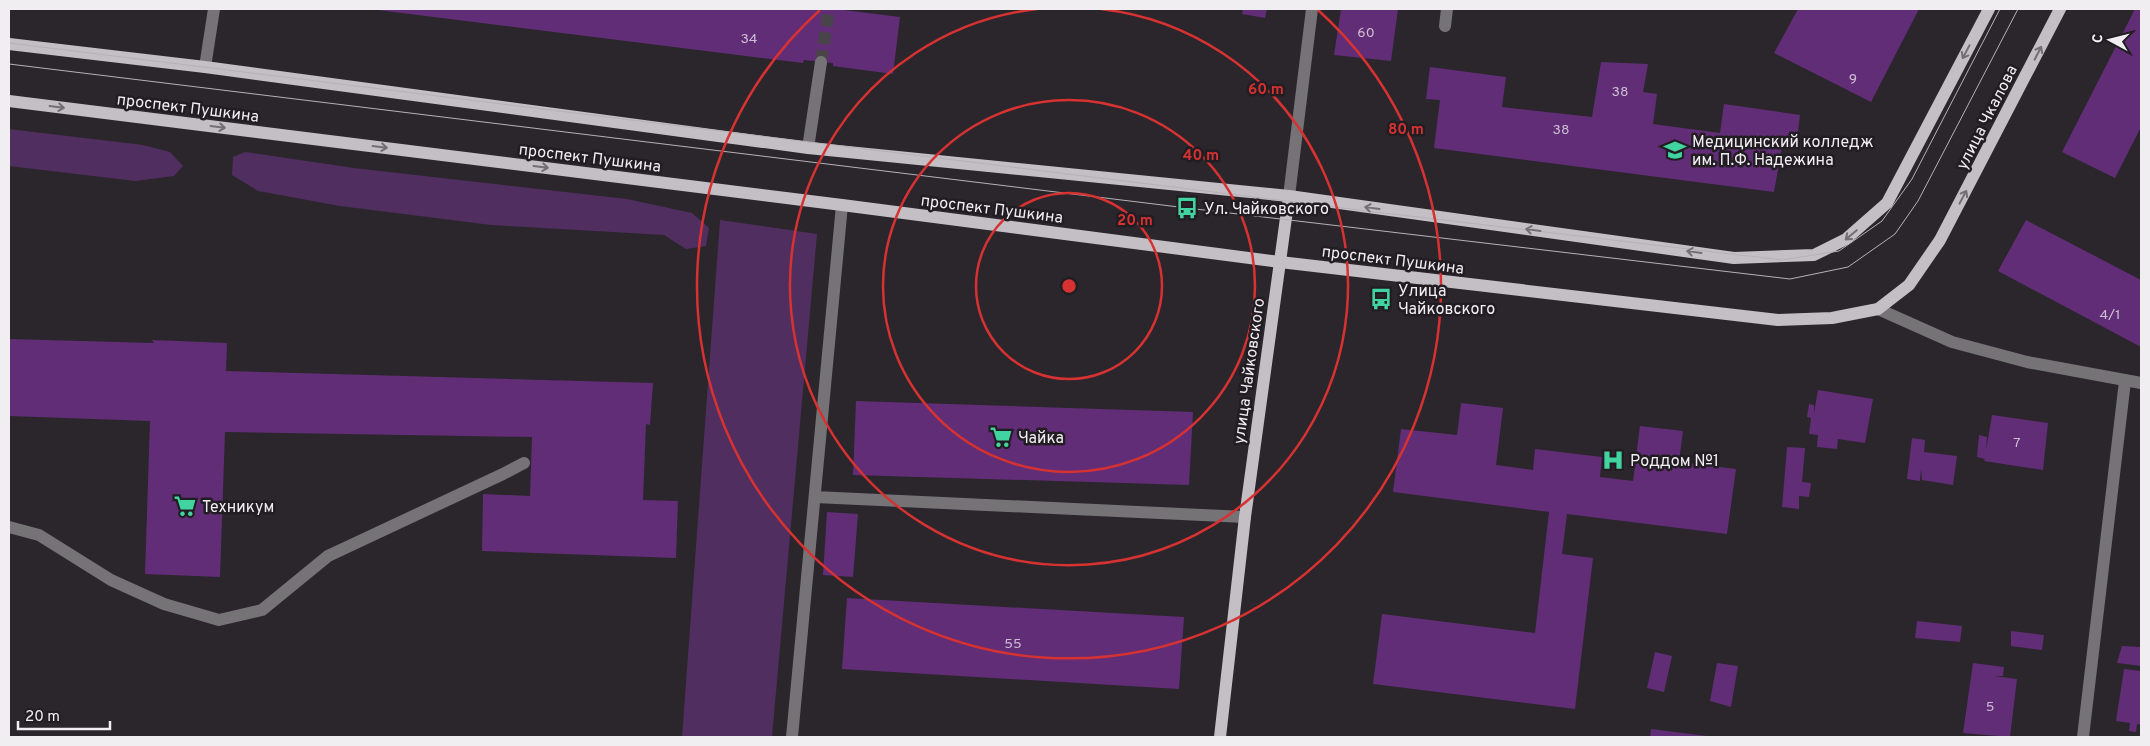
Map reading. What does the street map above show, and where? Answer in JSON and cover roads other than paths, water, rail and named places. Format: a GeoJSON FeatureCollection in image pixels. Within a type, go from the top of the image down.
{"type":"FeatureCollection","features":[{"type":"Feature","properties":{"kind":"main road"},"geometry":{"type":"LineString","coordinates":[[9,44],[205,67],[808,148],[1289,196],[1734,258],[1814,255],[1846,239],[1888,202],[1989,9]]}},
{"type":"Feature","properties":{"kind":"main road","name":"улица Чкалова"},"geometry":{"type":"LineString","coordinates":[[1940,240],[2060,9]]}},
{"type":"Feature","properties":{"kind":"main road","name":"проспект Пушкина"},"geometry":{"type":"LineString","coordinates":[[9,101],[842,205],[1280,262],[1778,320],[1832,318],[1878,309],[1909,285],[1940,240]]}},
{"type":"Feature","properties":{"kind":"main road","name":"улица Чайковского"},"geometry":{"type":"LineString","coordinates":[[1220,737],[1245,516],[1289,196]]}},
{"type":"Feature","properties":{"kind":"street"},"geometry":{"type":"LineString","coordinates":[[205,67],[214,9]]}},
{"type":"Feature","properties":{"kind":"street","name":"улица Чайковского"},"geometry":{"type":"LineString","coordinates":[[1289,196],[1312,9]]}},
{"type":"Feature","properties":{"kind":"street"},"geometry":{"type":"LineString","coordinates":[[1445,26],[1447,9]]}},
{"type":"Feature","properties":{"kind":"street"},"geometry":{"type":"LineString","coordinates":[[808,148],[821,62]]}},
{"type":"Feature","properties":{"kind":"street"},"geometry":{"type":"LineString","coordinates":[[792,737],[842,205]]}},
{"type":"Feature","properties":{"kind":"street"},"geometry":{"type":"LineString","coordinates":[[1878,309],[1952,342],[2027,362],[2141,383]]}},
{"type":"Feature","properties":{"kind":"street"},"geometry":{"type":"LineString","coordinates":[[2083,737],[2125,381]]}},
{"type":"Feature","properties":{"kind":"street"},"geometry":{"type":"LineString","coordinates":[[9,527],[38,535],[111,580],[164,604],[219,620],[262,610],[328,556],[524,463]]}},
{"type":"Feature","properties":{"kind":"street"},"geometry":{"type":"LineString","coordinates":[[816,497],[1245,516]]}},
{"type":"Feature","properties":{"kind":"tunnel"},"geometry":{"type":"LineString","coordinates":[[821,62],[829,9]]}},
{"type":"Feature","properties":{"kind":"tram line"},"geometry":{"type":"LineString","coordinates":[[9,43],[1367,211],[1782,260],[1839,251],[1882,221],[1912,179],[2000,9]]}},
{"type":"Feature","properties":{"kind":"tram line"},"geometry":{"type":"LineString","coordinates":[[9,64],[1187,208],[1790,279],[1848,267],[1895,234],[1918,201],[2018,9]]}},
{"type":"Feature","properties":{"kind":"place","name":"Медицинский колледж им. П.Ф. Надежина"},"geometry":{"type":"Point","coordinates":[1675,150]}},
{"type":"Feature","properties":{"kind":"place","name":"Ул. Чайковского"},"geometry":{"type":"Point","coordinates":[1187,208]}},
{"type":"Feature","properties":{"kind":"place","name":"Улица Чайковского"},"geometry":{"type":"Point","coordinates":[1381,299]}},
{"type":"Feature","properties":{"kind":"place","name":"Чайка"},"geometry":{"type":"Point","coordinates":[1001,437]}},
{"type":"Feature","properties":{"kind":"place","name":"Роддом №1"},"geometry":{"type":"Point","coordinates":[1613,460]}},
{"type":"Feature","properties":{"kind":"place","name":"Техникум"},"geometry":{"type":"Point","coordinates":[185,506]}}]}
